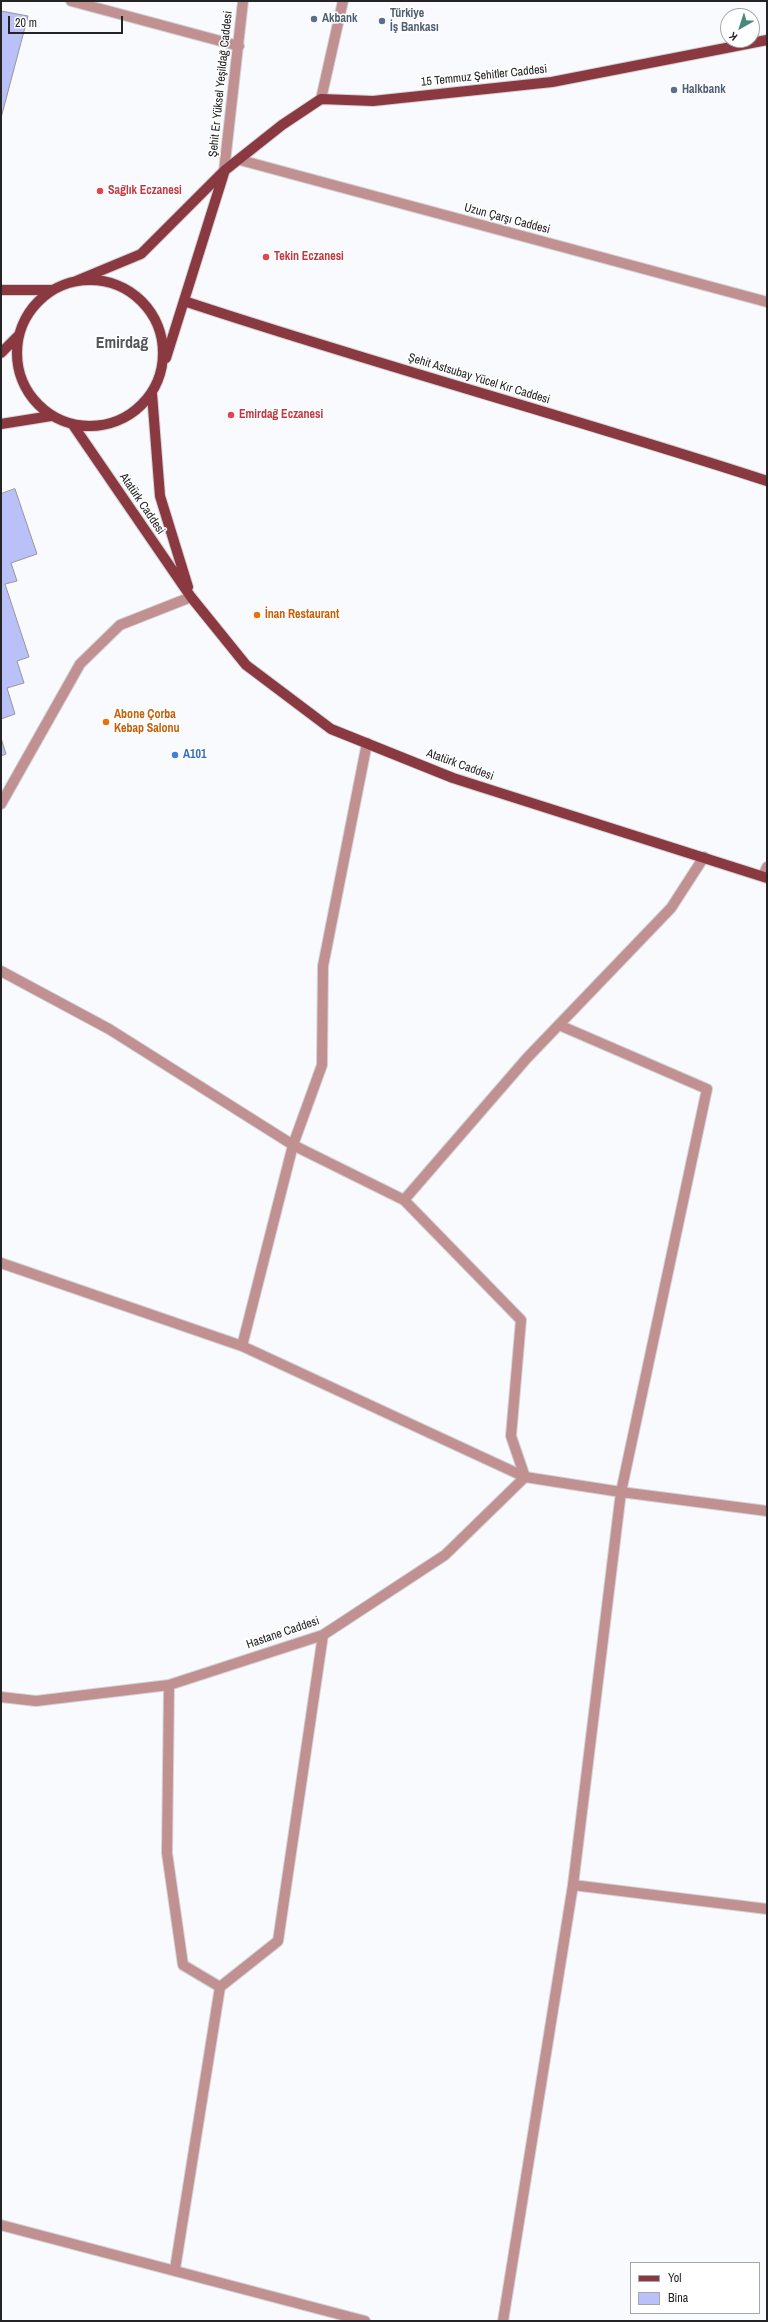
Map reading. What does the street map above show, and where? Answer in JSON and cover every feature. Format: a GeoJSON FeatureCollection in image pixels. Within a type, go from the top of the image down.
{"type":"FeatureCollection","features":[{"type":"Feature","properties":{"kind":"main road","name":"15 Temmuz Şehitler Caddesi"},"geometry":{"type":"LineString","coordinates":[[321,99],[373,101],[552,82],[767,40]]}},
{"type":"Feature","properties":{"kind":"main road"},"geometry":{"type":"LineString","coordinates":[[224,171],[162,371],[152,394],[137,411],[117,422],[95,427],[72,425],[51,416],[34,401],[22,380],[17,358],[19,335],[26,317],[37,302],[52,290],[141,254],[224,171],[240,160],[282,125],[321,99]]}},
{"type":"Feature","properties":{"kind":"main road"},"geometry":{"type":"LineString","coordinates":[[76,281],[96,280],[116,284],[134,294],[149,310],[160,328],[164,350],[162,371]]}},
{"type":"Feature","properties":{"kind":"main road"},"geometry":{"type":"LineString","coordinates":[[1,290],[52,290]]}},
{"type":"Feature","properties":{"kind":"main road","name":"Şehit Astsubay Yücel Kır Caddesi"},"geometry":{"type":"LineString","coordinates":[[184,301],[273,330],[680,453],[767,481]]}},
{"type":"Feature","properties":{"kind":"main road"},"geometry":{"type":"LineString","coordinates":[[1,353],[19,335]]}},
{"type":"Feature","properties":{"kind":"main road","name":"Atatürk Caddesi"},"geometry":{"type":"LineString","coordinates":[[152,394],[160,496],[191,597]]}},
{"type":"Feature","properties":{"kind":"main road"},"geometry":{"type":"LineString","coordinates":[[1,424],[51,416]]}},
{"type":"Feature","properties":{"kind":"main road","name":"Atatürk Caddesi"},"geometry":{"type":"LineString","coordinates":[[72,425],[191,597],[246,665],[331,729],[453,778],[704,857],[766,874]]}},
{"type":"Feature","properties":{"kind":"street"},"geometry":{"type":"LineString","coordinates":[[71,1],[239,46]]}},
{"type":"Feature","properties":{"kind":"street","name":"Şehit Er Yüksel Yeşildağ Caddesi"},"geometry":{"type":"LineString","coordinates":[[224,171],[243,1]]}},
{"type":"Feature","properties":{"kind":"street"},"geometry":{"type":"LineString","coordinates":[[321,99],[343,1]]}},
{"type":"Feature","properties":{"kind":"street","name":"Uzun Çarşı Caddesi"},"geometry":{"type":"LineString","coordinates":[[240,160],[767,302]]}},
{"type":"Feature","properties":{"kind":"street"},"geometry":{"type":"LineString","coordinates":[[1,804],[80,664],[120,625],[191,597]]}},
{"type":"Feature","properties":{"kind":"street"},"geometry":{"type":"LineString","coordinates":[[242,1346],[294,1145],[322,1065],[324,966],[367,743]]}},
{"type":"Feature","properties":{"kind":"street"},"geometry":{"type":"LineString","coordinates":[[404,1200],[527,1058],[671,908],[704,857]]}},
{"type":"Feature","properties":{"kind":"street"},"geometry":{"type":"LineString","coordinates":[[1,971],[109,1029],[294,1145],[404,1200],[521,1320],[510,1436],[525,1477]]}},
{"type":"Feature","properties":{"kind":"street"},"geometry":{"type":"LineString","coordinates":[[503,2321],[573,1885],[621,1492],[706,1089],[559,1025]]}},
{"type":"Feature","properties":{"kind":"street"},"geometry":{"type":"LineString","coordinates":[[1,1263],[242,1346],[525,1477],[621,1492],[767,1511]]}},
{"type":"Feature","properties":{"kind":"street","name":"Hastane Caddesi"},"geometry":{"type":"LineString","coordinates":[[1,1697],[36,1701],[169,1685],[323,1636],[445,1555],[525,1477]]}},
{"type":"Feature","properties":{"kind":"street"},"geometry":{"type":"LineString","coordinates":[[175,2270],[220,1987],[278,1941],[323,1636]]}},
{"type":"Feature","properties":{"kind":"street"},"geometry":{"type":"LineString","coordinates":[[169,1685],[167,1853],[183,1964],[220,1987]]}},
{"type":"Feature","properties":{"kind":"street"},"geometry":{"type":"LineString","coordinates":[[573,1885],[767,1909]]}},
{"type":"Feature","properties":{"kind":"street"},"geometry":{"type":"LineString","coordinates":[[1,2225],[364,2321]]}},
{"type":"Feature","properties":{"kind":"building"},"geometry":{"type":"Polygon","coordinates":[[[1,11],[28,16],[1,118],[1,11]]]}},
{"type":"Feature","properties":{"kind":"building"},"geometry":{"type":"Polygon","coordinates":[[[15,489],[37,554],[11,563],[17,581],[5,584],[29,657],[17,661],[24,683],[7,688],[15,714],[1,719],[1,494],[15,489]]]}},
{"type":"Feature","properties":{"kind":"building"},"geometry":{"type":"Polygon","coordinates":[[[1,738],[6,754],[1,756],[1,738]]]}},
{"type":"Feature","properties":{"kind":"place","name":"Akbank"},"geometry":{"type":"Point","coordinates":[314,19]}},
{"type":"Feature","properties":{"kind":"place","name":"Türkiye İş Bankası"},"geometry":{"type":"Point","coordinates":[382,21]}},
{"type":"Feature","properties":{"kind":"place","name":"Halkbank"},"geometry":{"type":"Point","coordinates":[674,90]}},
{"type":"Feature","properties":{"kind":"place","name":"Sağlık Eczanesi"},"geometry":{"type":"Point","coordinates":[100,191]}},
{"type":"Feature","properties":{"kind":"place","name":"Tekin Eczanesi"},"geometry":{"type":"Point","coordinates":[266,257]}},
{"type":"Feature","properties":{"kind":"place","name":"Emirdağ Eczanesi"},"geometry":{"type":"Point","coordinates":[231,415]}},
{"type":"Feature","properties":{"kind":"place","name":"İnan Restaurant"},"geometry":{"type":"Point","coordinates":[257,615]}},
{"type":"Feature","properties":{"kind":"place","name":"Abone Çorba Kebap Salonu"},"geometry":{"type":"Point","coordinates":[106,722]}},
{"type":"Feature","properties":{"kind":"place","name":"A101"},"geometry":{"type":"Point","coordinates":[175,755]}},
{"type":"Feature","properties":{"kind":"district","name":"Emirdağ"},"geometry":{"type":"Point","coordinates":[122,344]}}]}
